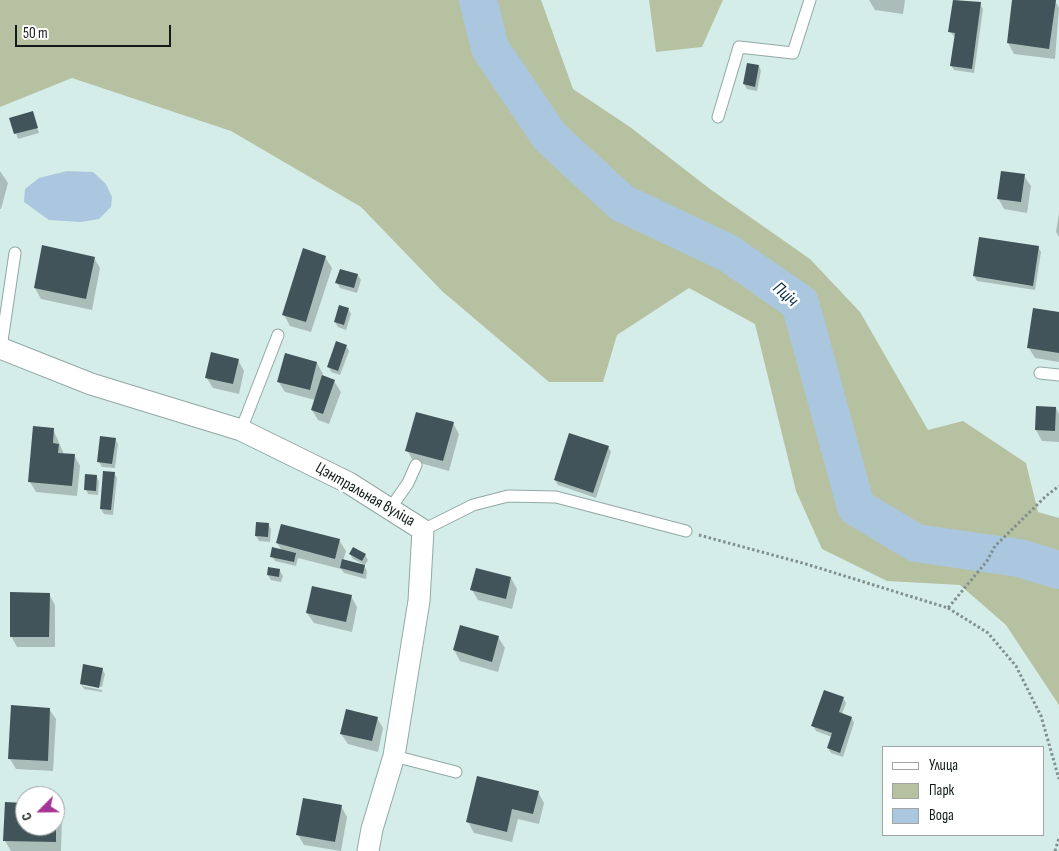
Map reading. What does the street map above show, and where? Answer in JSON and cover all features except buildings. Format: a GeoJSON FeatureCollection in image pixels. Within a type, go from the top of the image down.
{"type":"FeatureCollection","features":[{"type":"Feature","properties":{"kind":"street","name":"Цэнтральная вуліца"},"geometry":{"type":"LineString","coordinates":[[0,348],[91,384],[241,430],[349,483],[423,530],[419,601],[394,756],[372,829],[368,851]]}},
{"type":"Feature","properties":{"kind":"lane"},"geometry":{"type":"LineString","coordinates":[[718,117],[739,47],[793,53],[810,0]]}},
{"type":"Feature","properties":{"kind":"lane"},"geometry":{"type":"LineString","coordinates":[[0,348],[15,253]]}},
{"type":"Feature","properties":{"kind":"lane"},"geometry":{"type":"LineString","coordinates":[[241,430],[278,335]]}},
{"type":"Feature","properties":{"kind":"lane"},"geometry":{"type":"LineString","coordinates":[[1040,373],[1059,375]]}},
{"type":"Feature","properties":{"kind":"lane"},"geometry":{"type":"LineString","coordinates":[[390,509],[408,483],[416,465]]}},
{"type":"Feature","properties":{"kind":"lane"},"geometry":{"type":"LineString","coordinates":[[423,530],[473,505],[508,496],[556,497],[686,531]]}},
{"type":"Feature","properties":{"kind":"lane"},"geometry":{"type":"LineString","coordinates":[[394,756],[456,772]]}},
{"type":"Feature","properties":{"kind":"path"},"geometry":{"type":"LineString","coordinates":[[948,608],[987,561],[995,546],[1046,496],[1059,486]]}},
{"type":"Feature","properties":{"kind":"path"},"geometry":{"type":"LineString","coordinates":[[686,531],[806,564],[948,608],[988,633],[1016,666],[1041,716],[1059,780]]}},
{"type":"Feature","properties":{"kind":"path"},"geometry":{"type":"LineString","coordinates":[[1055,851],[1059,838]]}},
{"type":"Feature","properties":{"kind":"green space"},"geometry":{"type":"Polygon","coordinates":[[[0,0],[541,0],[573,89],[630,127],[710,189],[810,259],[860,312],[928,430],[963,421],[1026,463],[1038,512],[1059,518],[1059,705],[1006,625],[960,585],[887,581],[822,549],[796,491],[755,324],[689,288],[617,335],[603,382],[549,382],[442,291],[361,207],[231,131],[72,78],[0,107],[0,0]]]}},
{"type":"Feature","properties":{"kind":"green space"},"geometry":{"type":"Polygon","coordinates":[[[649,0],[723,0],[702,47],[656,52],[649,0]]]}},
{"type":"Feature","properties":{"kind":"water"},"geometry":{"type":"Polygon","coordinates":[[[67,171],[93,172],[106,184],[112,197],[111,207],[99,219],[81,222],[49,220],[24,202],[25,189],[39,178],[67,171]]]}},
{"type":"Feature","properties":{"kind":"waterway","name":"Пціч"},"geometry":{"type":"LineString","coordinates":[[478,0],[490,48],[550,137],[622,203],[728,253],[800,303],[856,507],[916,543],[1019,558],[1059,570]]}}]}
